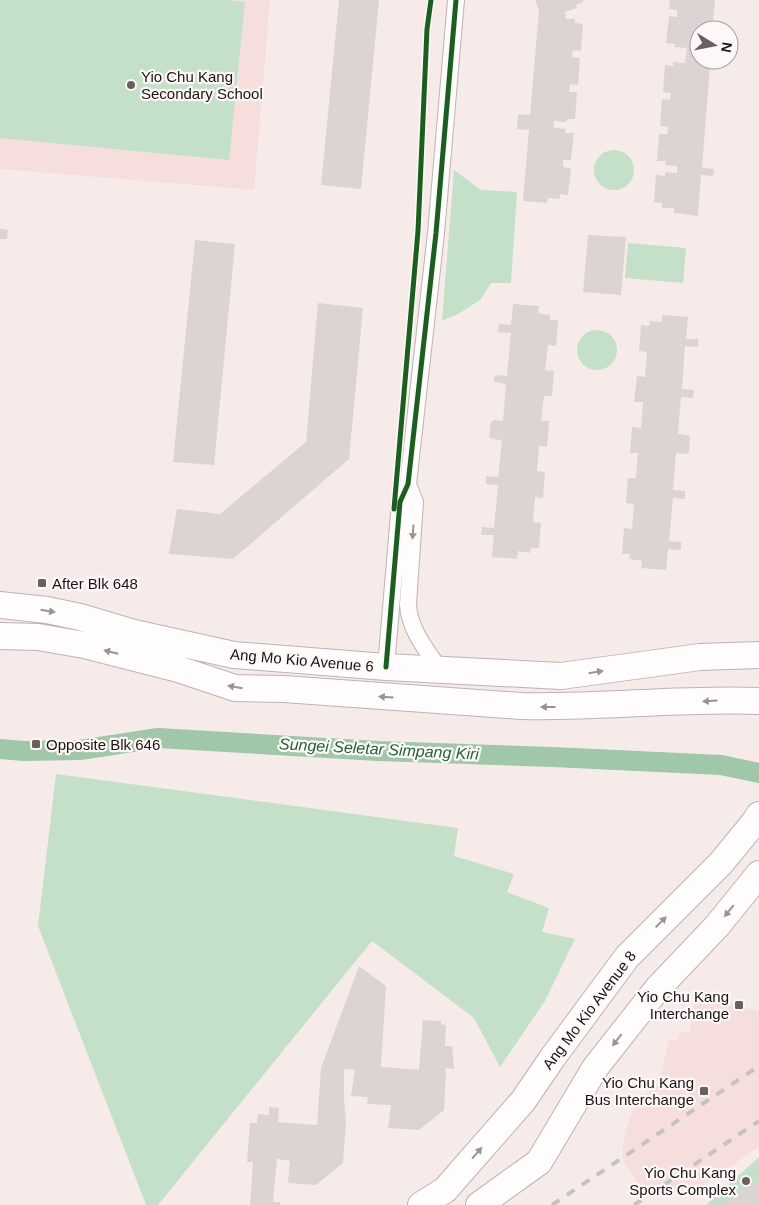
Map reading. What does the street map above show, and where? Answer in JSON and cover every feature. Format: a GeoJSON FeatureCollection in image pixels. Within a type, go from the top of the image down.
{"type":"FeatureCollection","features":[{"type":"Feature","properties":{"kind":"main road","name":"Ang Mo Kio Avenue 6"},"geometry":{"type":"LineString","coordinates":[[0,605],[47,610],[80,617],[134,633],[234,655],[386,667],[561,676],[700,657],[759,655]]}},
{"type":"Feature","properties":{"kind":"main road","name":"Ang Mo Kio Avenue 6"},"geometry":{"type":"LineString","coordinates":[[0,636],[38,637],[84,645],[178,669],[235,688],[284,689],[553,707],[727,700],[759,702]]}},
{"type":"Feature","properties":{"kind":"main road","name":"Ang Mo Kio Avenue 8"},"geometry":{"type":"LineString","coordinates":[[421,1205],[445,1190],[523,1101],[627,956],[720,862],[756,820]]}},
{"type":"Feature","properties":{"kind":"main road"},"geometry":{"type":"LineString","coordinates":[[479,1205],[539,1162],[596,1068],[658,988],[717,926],[759,874]]}},
{"type":"Feature","properties":{"kind":"street"},"geometry":{"type":"LineString","coordinates":[[386,667],[400,502],[408,484],[439,209],[456,0]]}},
{"type":"Feature","properties":{"kind":"street"},"geometry":{"type":"LineString","coordinates":[[408,484],[415,502],[408,616],[415,632],[440,670]]}},
{"type":"Feature","properties":{"kind":"shaded area","name":"Yio Chu Kang Secondary School"},"geometry":{"type":"Polygon","coordinates":[[[0,0],[270,0],[254,190],[0,169],[0,0]]]}},
{"type":"Feature","properties":{"kind":"shaded area","name":"Yio Chu Kang Bus Interchange"},"geometry":{"type":"Polygon","coordinates":[[[696,996],[759,1011],[759,1147],[700,1187],[664,1196],[642,1189],[623,1160],[623,1142],[630,1117],[639,1099],[659,1084],[669,1039],[677,1041],[680,1032],[689,1033],[696,996]]]}},
{"type":"Feature","properties":{"kind":"green space","name":"Yio Chu Kang Secondary School"},"geometry":{"type":"Polygon","coordinates":[[[0,0],[229,0],[245,2],[229,160],[0,138],[0,0]]]}},
{"type":"Feature","properties":{"kind":"green space"},"geometry":{"type":"Polygon","coordinates":[[[618,150],[625,153],[631,159],[634,170],[633,178],[625,187],[618,190],[610,190],[603,187],[595,178],[594,166],[597,159],[606,151],[618,150]]]}},
{"type":"Feature","properties":{"kind":"green space"},"geometry":{"type":"Polygon","coordinates":[[[454,170],[481,190],[517,192],[511,283],[491,283],[480,300],[458,314],[442,321],[454,170]]]}},
{"type":"Feature","properties":{"kind":"green space"},"geometry":{"type":"Polygon","coordinates":[[[628,243],[686,248],[683,283],[625,278],[628,243]]]}},
{"type":"Feature","properties":{"kind":"green space"},"geometry":{"type":"Polygon","coordinates":[[[601,330],[608,333],[614,339],[617,350],[616,358],[608,367],[601,370],[593,370],[586,367],[578,358],[577,346],[580,339],[589,331],[601,330]]]}},
{"type":"Feature","properties":{"kind":"green space"},"geometry":{"type":"Polygon","coordinates":[[[56,774],[458,828],[454,856],[514,874],[507,892],[549,908],[542,932],[575,939],[545,1001],[500,1067],[474,1018],[372,941],[158,1205],[146,1205],[38,926],[56,774]]]}},
{"type":"Feature","properties":{"kind":"green space","name":"Yio Chu Kang Sports Complex"},"geometry":{"type":"Polygon","coordinates":[[[759,1157],[759,1205],[706,1205],[759,1157]]]}},
{"type":"Feature","properties":{"kind":"building"},"geometry":{"type":"Polygon","coordinates":[[[339,0],[379,0],[361,189],[321,185],[339,0]]]}},
{"type":"Feature","properties":{"kind":"building"},"geometry":{"type":"Polygon","coordinates":[[[535,0],[583,0],[583,2],[576,5],[577,8],[565,12],[566,19],[575,19],[575,23],[583,24],[581,51],[573,50],[572,57],[580,58],[578,85],[570,84],[569,92],[577,92],[575,119],[567,119],[566,122],[554,121],[554,128],[566,129],[565,133],[574,133],[571,160],[563,160],[563,167],[571,168],[568,195],[560,194],[560,199],[548,198],[547,203],[523,201],[529,130],[517,129],[518,114],[530,115],[539,11],[535,0]]]}},
{"type":"Feature","properties":{"kind":"building"},"geometry":{"type":"Polygon","coordinates":[[[670,0],[715,0],[713,20],[689,20],[689,70],[710,70],[702,168],[714,169],[713,176],[701,175],[698,216],[674,213],[674,208],[662,208],[662,203],[654,202],[656,175],[665,176],[665,172],[677,173],[677,166],[665,165],[666,161],[657,161],[659,134],[667,134],[668,127],[660,126],[662,99],[670,100],[671,93],[663,92],[665,65],[673,66],[673,62],[685,63],[687,48],[674,47],[675,44],[666,43],[669,16],[677,17],[677,10],[669,9],[670,0]]]}},
{"type":"Feature","properties":{"kind":"building"},"geometry":{"type":"Polygon","coordinates":[[[0,229],[8,230],[7,239],[0,239],[0,229]]]}},
{"type":"Feature","properties":{"kind":"building"},"geometry":{"type":"Polygon","coordinates":[[[588,235],[626,237],[621,295],[583,292],[588,235]]]}},
{"type":"Feature","properties":{"kind":"building"},"geometry":{"type":"Polygon","coordinates":[[[195,240],[235,244],[214,465],[173,462],[195,240]]]}},
{"type":"Feature","properties":{"kind":"building"},"geometry":{"type":"Polygon","coordinates":[[[318,303],[363,308],[349,459],[233,559],[169,554],[177,509],[220,514],[306,442],[318,303]]]}},
{"type":"Feature","properties":{"kind":"building"},"geometry":{"type":"Polygon","coordinates":[[[513,304],[539,306],[538,313],[550,315],[550,320],[558,320],[556,346],[548,345],[545,370],[554,371],[552,396],[544,396],[541,421],[549,421],[547,447],[539,446],[537,471],[545,472],[543,498],[535,497],[533,522],[541,523],[539,548],[531,548],[530,553],[518,551],[517,559],[492,557],[494,535],[481,535],[482,527],[494,528],[498,485],[486,484],[486,476],[498,477],[502,440],[489,437],[491,422],[494,420],[503,421],[506,384],[494,382],[495,375],[507,376],[511,333],[498,332],[499,324],[511,325],[513,304]]]}},
{"type":"Feature","properties":{"kind":"building"},"geometry":{"type":"Polygon","coordinates":[[[662,315],[688,317],[686,339],[698,339],[698,347],[685,346],[682,389],[694,390],[693,398],[681,397],[678,434],[690,437],[689,452],[686,454],[676,453],[673,490],[685,491],[685,499],[673,498],[669,541],[681,542],[681,550],[668,549],[666,570],[641,568],[642,561],[629,559],[630,554],[622,554],[624,528],[632,529],[634,504],[626,503],[628,478],[636,478],[638,453],[630,453],[632,427],[641,428],[643,402],[634,402],[637,376],[645,377],[647,352],[639,351],[641,325],[649,326],[650,321],[662,322],[662,315]]]}},
{"type":"Feature","properties":{"kind":"building"},"geometry":{"type":"Polygon","coordinates":[[[359,966],[386,986],[381,1067],[419,1070],[423,1020],[441,1021],[441,1024],[446,1025],[445,1046],[452,1046],[454,1069],[446,1068],[444,1110],[419,1130],[388,1128],[391,1105],[367,1104],[368,1097],[351,1096],[355,1070],[344,1069],[346,1122],[343,1163],[316,1185],[288,1183],[290,1161],[277,1159],[273,1202],[280,1202],[280,1205],[250,1205],[253,1162],[247,1162],[250,1123],[257,1123],[258,1114],[269,1115],[269,1107],[279,1108],[278,1122],[317,1125],[321,1068],[359,966]]]}},
{"type":"Feature","properties":{"kind":"building"},"geometry":{"type":"Polygon","coordinates":[[[759,1180],[759,1205],[721,1205],[759,1180]]]}},
{"type":"Feature","properties":{"kind":"waterway","name":"Sungei Seletar Simpang Kiri"},"geometry":{"type":"LineString","coordinates":[[0,749],[24,751],[80,750],[158,738],[378,751],[721,765],[759,773]]}},
{"type":"Feature","properties":{"kind":"railway"},"geometry":{"type":"LineString","coordinates":[[552,1205],[759,1066]]}},
{"type":"Feature","properties":{"kind":"railway"},"geometry":{"type":"LineString","coordinates":[[634,1205],[759,1121]]}},
{"type":"Feature","properties":{"kind":"cycle path"},"geometry":{"type":"LineString","coordinates":[[394,509],[418,231],[427,29],[431,0]]}},
{"type":"Feature","properties":{"kind":"cycle path"},"geometry":{"type":"LineString","coordinates":[[386,667],[400,502],[408,484],[436,233],[456,0]]}},
{"type":"Feature","properties":{"kind":"place","name":"Yio Chu Kang Secondary School"},"geometry":{"type":"Point","coordinates":[131,85]}},
{"type":"Feature","properties":{"kind":"place","name":"After Blk 648"},"geometry":{"type":"Point","coordinates":[42,583]}},
{"type":"Feature","properties":{"kind":"place","name":"Opposite Blk 646"},"geometry":{"type":"Point","coordinates":[36,744]}},
{"type":"Feature","properties":{"kind":"place","name":"Yio Chu Kang Interchange"},"geometry":{"type":"Point","coordinates":[739,1005]}},
{"type":"Feature","properties":{"kind":"place","name":"Yio Chu Kang Bus Interchange"},"geometry":{"type":"Point","coordinates":[704,1091]}},
{"type":"Feature","properties":{"kind":"place","name":"Yio Chu Kang Sports Complex"},"geometry":{"type":"Point","coordinates":[746,1181]}}]}
